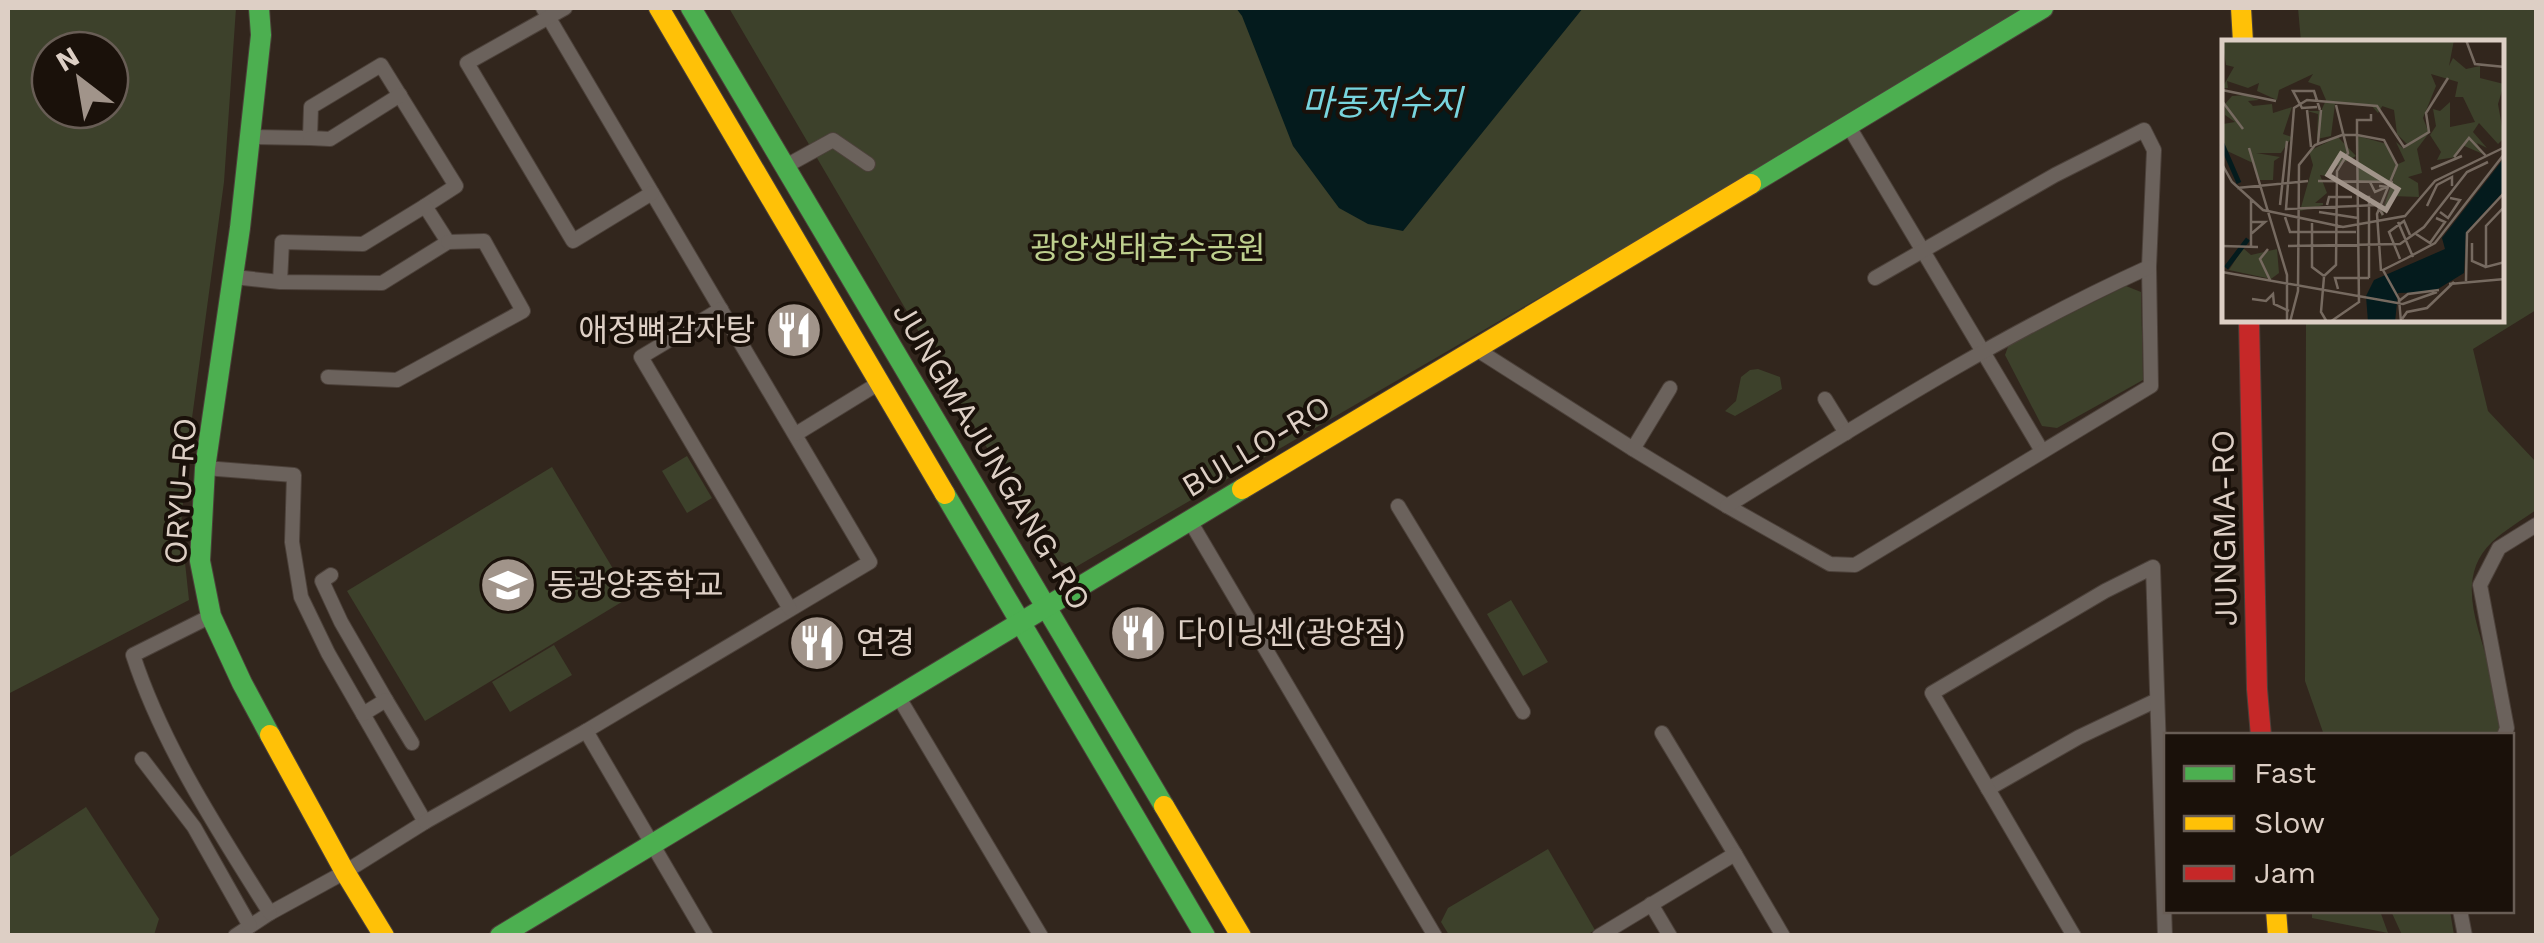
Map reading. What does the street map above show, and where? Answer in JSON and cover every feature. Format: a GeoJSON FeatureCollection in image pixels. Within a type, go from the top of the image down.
{"type":"FeatureCollection","features":[{"type":"Feature","properties":{"kind":"street","name":"ORYU-RO"},"geometry":{"type":"LineString","coordinates":[[259,8],[261,35],[234,278],[205,468],[200,561],[211,616],[260,718],[384,936]]}},
{"type":"Feature","properties":{"kind":"street"},"geometry":{"type":"LineString","coordinates":[[565,8],[546,12],[467,63],[574,241],[652,193]]}},
{"type":"Feature","properties":{"kind":"street","name":"JUNGMAJUNGANG-RO"},"geometry":{"type":"LineString","coordinates":[[659,8],[1205,936]]}},
{"type":"Feature","properties":{"kind":"street","name":"JUNGMAJUNGANG-RO"},"geometry":{"type":"LineString","coordinates":[[691,8],[1242,936]]}},
{"type":"Feature","properties":{"kind":"street","name":"BULLO-RO"},"geometry":{"type":"LineString","coordinates":[[500,936],[2043,8]]}},
{"type":"Feature","properties":{"kind":"street"},"geometry":{"type":"LineString","coordinates":[[2229,8],[2243,40]]}},
{"type":"Feature","properties":{"kind":"street"},"geometry":{"type":"LineString","coordinates":[[2241,8],[2243,40]]}},
{"type":"Feature","properties":{"kind":"street"},"geometry":{"type":"LineString","coordinates":[[235,936],[870,562],[546,12]]}},
{"type":"Feature","properties":{"kind":"street"},"geometry":{"type":"LineString","coordinates":[[280,282],[282,242],[363,244],[456,186],[380,64],[311,107],[310,138]]}},
{"type":"Feature","properties":{"kind":"street"},"geometry":{"type":"LineString","coordinates":[[250,137],[330,139],[400,95]]}},
{"type":"Feature","properties":{"kind":"street"},"geometry":{"type":"LineString","coordinates":[[1848,125],[2042,451]]}},
{"type":"Feature","properties":{"kind":"street"},"geometry":{"type":"LineString","coordinates":[[1476,348],[1727,506],[1830,564],[1855,565],[2151,386],[2149,267],[2154,150],[2144,130],[1875,278]]}},
{"type":"Feature","properties":{"kind":"street"},"geometry":{"type":"LineString","coordinates":[[786,166],[833,140],[868,164]]}},
{"type":"Feature","properties":{"kind":"street"},"geometry":{"type":"LineString","coordinates":[[425,206],[448,242]]}},
{"type":"Feature","properties":{"kind":"street"},"geometry":{"type":"LineString","coordinates":[[234,278],[382,283],[448,242],[484,240],[523,311],[397,380],[328,377]]}},
{"type":"Feature","properties":{"kind":"street"},"geometry":{"type":"LineString","coordinates":[[1727,506],[1983,350],[2149,267]]}},
{"type":"Feature","properties":{"kind":"street"},"geometry":{"type":"LineString","coordinates":[[721,309],[640,357],[790,609]]}},
{"type":"Feature","properties":{"kind":"street","name":"JUNGMA-RO"},"geometry":{"type":"LineString","coordinates":[[2249,322],[2261,733]]}},
{"type":"Feature","properties":{"kind":"street"},"geometry":{"type":"LineString","coordinates":[[796,434],[878,383]]}},
{"type":"Feature","properties":{"kind":"street"},"geometry":{"type":"LineString","coordinates":[[1633,450],[1670,388]]}},
{"type":"Feature","properties":{"kind":"street"},"geometry":{"type":"LineString","coordinates":[[1825,399],[1846,433]]}},
{"type":"Feature","properties":{"kind":"street"},"geometry":{"type":"LineString","coordinates":[[205,468],[294,475],[292,542],[301,597],[328,653],[425,822]]}},
{"type":"Feature","properties":{"kind":"street"},"geometry":{"type":"LineString","coordinates":[[1398,506],[1524,712]]}},
{"type":"Feature","properties":{"kind":"street"},"geometry":{"type":"LineString","coordinates":[[1190,521],[1436,936]]}},
{"type":"Feature","properties":{"kind":"street"},"geometry":{"type":"LineString","coordinates":[[2505,733],[2480,585],[2499,548],[2536,525]]}},
{"type":"Feature","properties":{"kind":"street"},"geometry":{"type":"LineString","coordinates":[[2074,936],[1932,693],[2153,566],[2164,906]]}},
{"type":"Feature","properties":{"kind":"street"},"geometry":{"type":"LineString","coordinates":[[331,575],[322,581],[412,744]]}},
{"type":"Feature","properties":{"kind":"street"},"geometry":{"type":"LineString","coordinates":[[211,616],[133,656],[168,737],[270,913]]}},
{"type":"Feature","properties":{"kind":"street"},"geometry":{"type":"LineString","coordinates":[[898,696],[1041,936]]}},
{"type":"Feature","properties":{"kind":"street"},"geometry":{"type":"LineString","coordinates":[[363,714],[386,700]]}},
{"type":"Feature","properties":{"kind":"street"},"geometry":{"type":"LineString","coordinates":[[1988,789],[2079,737],[2157,700]]}},
{"type":"Feature","properties":{"kind":"street"},"geometry":{"type":"LineString","coordinates":[[586,731],[706,936]]}},
{"type":"Feature","properties":{"kind":"street"},"geometry":{"type":"LineString","coordinates":[[1662,733],[1783,936]]}},
{"type":"Feature","properties":{"kind":"street"},"geometry":{"type":"LineString","coordinates":[[142,759],[194,827],[250,926]]}},
{"type":"Feature","properties":{"kind":"street"},"geometry":{"type":"LineString","coordinates":[[1598,936],[1735,854]]}},
{"type":"Feature","properties":{"kind":"street"},"geometry":{"type":"LineString","coordinates":[[1651,904],[1670,936]]}},
{"type":"Feature","properties":{"kind":"green space"},"geometry":{"type":"Polygon","coordinates":[[[8,8],[236,8],[224,182],[181,525],[189,600],[8,694],[8,8]]]}},
{"type":"Feature","properties":{"kind":"green space","name":"광양생태호수공원"},"geometry":{"type":"Polygon","coordinates":[[[729,8],[2035,8],[1074,568],[1051,557],[729,8]]]}},
{"type":"Feature","properties":{"kind":"green space"},"geometry":{"type":"Polygon","coordinates":[[[2298,8],[2536,8],[2536,310],[2473,349],[2488,411],[2536,462],[2536,510],[2492,542],[2474,571],[2475,618],[2494,689],[2500,728],[2497,733],[2323,733],[2305,681],[2306,322],[2504,322],[2504,40],[2301,40],[2298,8]]]}},
{"type":"Feature","properties":{"kind":"green space"},"geometry":{"type":"Polygon","coordinates":[[[2126,286],[2141,292],[2143,380],[2057,428],[2042,426],[2005,355],[2009,344],[2126,286]]]}},
{"type":"Feature","properties":{"kind":"green space"},"geometry":{"type":"Polygon","coordinates":[[[1758,369],[1780,377],[1782,389],[1735,416],[1725,411],[1736,401],[1741,377],[1758,369]]]}},
{"type":"Feature","properties":{"kind":"green space"},"geometry":{"type":"Polygon","coordinates":[[[687,456],[712,498],[687,513],[662,471],[687,456]]]}},
{"type":"Feature","properties":{"kind":"green space"},"geometry":{"type":"Polygon","coordinates":[[[552,467],[630,597],[425,721],[347,591],[552,467]]]}},
{"type":"Feature","properties":{"kind":"green space"},"geometry":{"type":"Polygon","coordinates":[[[1511,600],[1548,662],[1523,676],[1487,614],[1511,600]]]}},
{"type":"Feature","properties":{"kind":"green space"},"geometry":{"type":"Polygon","coordinates":[[[554,645],[572,675],[510,712],[492,682],[554,645]]]}},
{"type":"Feature","properties":{"kind":"green space"},"geometry":{"type":"Polygon","coordinates":[[[86,807],[159,919],[154,935],[8,935],[8,858],[86,807]]]}},
{"type":"Feature","properties":{"kind":"green space"},"geometry":{"type":"Polygon","coordinates":[[[1548,849],[1595,930],[1585,936],[1449,935],[1441,922],[1448,908],[1548,849]]]}},
{"type":"Feature","properties":{"kind":"green space"},"geometry":{"type":"Polygon","coordinates":[[[2312,913],[2381,913],[2388,933],[2312,918],[2312,913]]]}},
{"type":"Feature","properties":{"kind":"green space"},"geometry":{"type":"Polygon","coordinates":[[[2392,913],[2450,913],[2454,935],[2402,935],[2392,913]]]}},
{"type":"Feature","properties":{"kind":"water","name":"마동저수지"},"geometry":{"type":"Polygon","coordinates":[[[1236,8],[1583,8],[1403,231],[1368,224],[1339,208],[1293,146],[1236,8]]]}},
{"type":"Feature","properties":{"kind":"traffic: fast"},"geometry":{"type":"LineString","coordinates":[[259,8],[261,35],[240,228],[205,468],[200,561],[211,616],[270,735]]}},
{"type":"Feature","properties":{"kind":"traffic: fast"},"geometry":{"type":"LineString","coordinates":[[691,8],[1164,806]]}},
{"type":"Feature","properties":{"kind":"traffic: fast"},"geometry":{"type":"LineString","coordinates":[[1751,184],[2043,8]]}},
{"type":"Feature","properties":{"kind":"traffic: fast"},"geometry":{"type":"LineString","coordinates":[[500,936],[1242,489]]}},
{"type":"Feature","properties":{"kind":"traffic: fast"},"geometry":{"type":"LineString","coordinates":[[945,494],[1205,936]]}},
{"type":"Feature","properties":{"kind":"traffic: slow"},"geometry":{"type":"LineString","coordinates":[[659,8],[945,494]]}},
{"type":"Feature","properties":{"kind":"traffic: slow"},"geometry":{"type":"LineString","coordinates":[[2241,8],[2243,40]]}},
{"type":"Feature","properties":{"kind":"traffic: slow"},"geometry":{"type":"LineString","coordinates":[[1242,489],[1751,184]]}},
{"type":"Feature","properties":{"kind":"traffic: slow"},"geometry":{"type":"LineString","coordinates":[[270,735],[384,936]]}},
{"type":"Feature","properties":{"kind":"traffic: slow"},"geometry":{"type":"LineString","coordinates":[[1164,806],[1241,936]]}},
{"type":"Feature","properties":{"kind":"traffic: slow"},"geometry":{"type":"LineString","coordinates":[[2276,913],[2278,936]]}},
{"type":"Feature","properties":{"kind":"traffic: jam"},"geometry":{"type":"LineString","coordinates":[[2249,322],[2261,733]]}},
{"type":"Feature","properties":{"kind":"place","name":"애정뼈감자탕"},"geometry":{"type":"Point","coordinates":[794,330]}},
{"type":"Feature","properties":{"kind":"place","name":"동광양중학교"},"geometry":{"type":"Point","coordinates":[508,585]}},
{"type":"Feature","properties":{"kind":"place","name":"다이닝센(광양점)"},"geometry":{"type":"Point","coordinates":[1138,633]}},
{"type":"Feature","properties":{"kind":"place","name":"연경"},"geometry":{"type":"Point","coordinates":[817,643]}}]}
